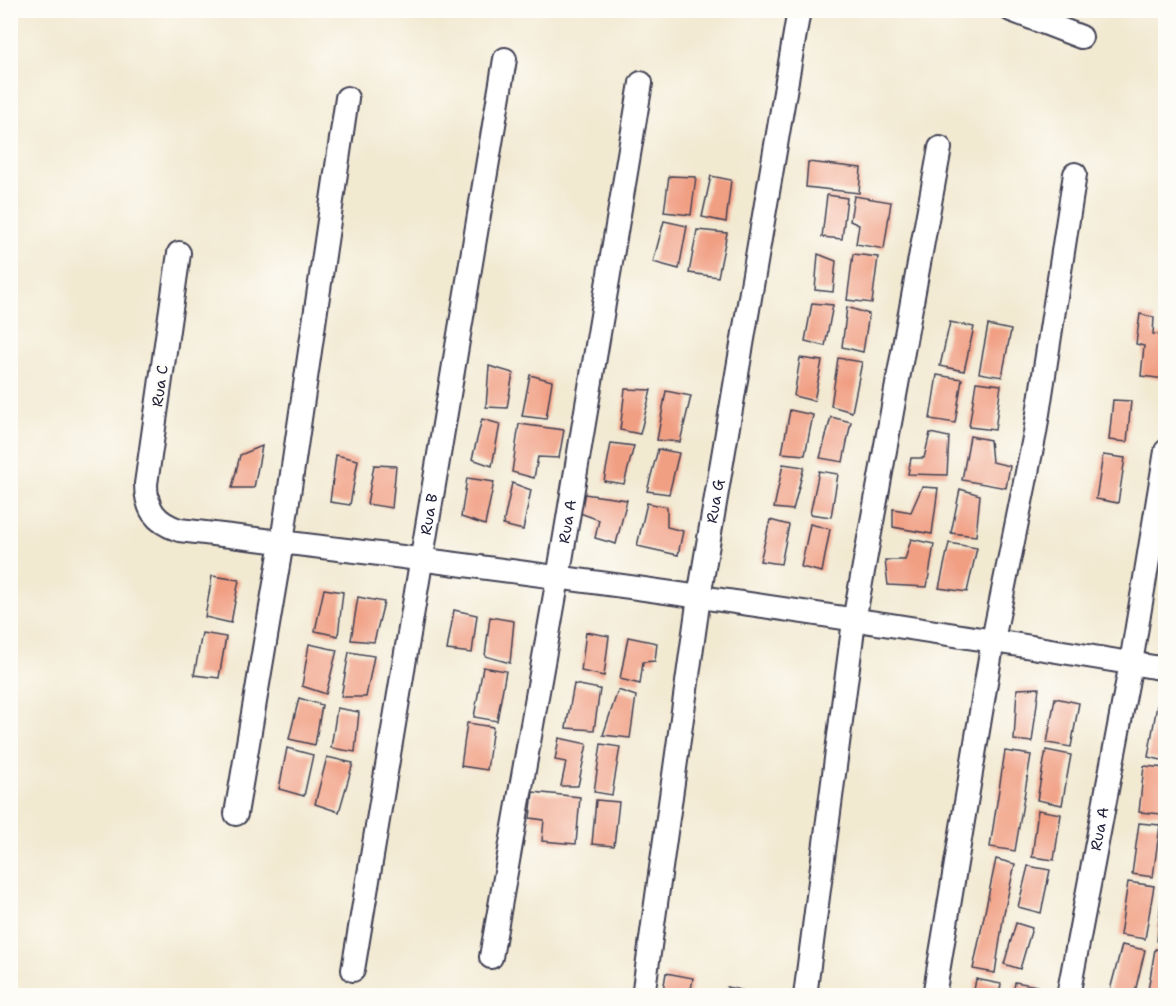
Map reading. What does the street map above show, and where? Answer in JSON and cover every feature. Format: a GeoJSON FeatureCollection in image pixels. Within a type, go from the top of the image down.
{"type":"FeatureCollection","features":[{"type":"Feature","properties":{"kind":"street","name":"Rua G"},"geometry":{"type":"LineString","coordinates":[[643,996],[699,597],[799,10]]}},
{"type":"Feature","properties":{"kind":"street"},"geometry":{"type":"LineString","coordinates":[[1011,10],[1081,37]]}},
{"type":"Feature","properties":{"kind":"street","name":"Rua B"},"geometry":{"type":"LineString","coordinates":[[353,970],[505,59]]}},
{"type":"Feature","properties":{"kind":"street","name":"Rua A"},"geometry":{"type":"LineString","coordinates":[[491,957],[558,578],[641,83]]}},
{"type":"Feature","properties":{"kind":"street"},"geometry":{"type":"LineString","coordinates":[[236,814],[282,542],[347,98]]}},
{"type":"Feature","properties":{"kind":"street"},"geometry":{"type":"LineString","coordinates":[[805,996],[854,621],[940,148]]}},
{"type":"Feature","properties":{"kind":"street"},"geometry":{"type":"LineString","coordinates":[[934,996],[993,640],[1035,433],[1075,174]]}},
{"type":"Feature","properties":{"kind":"street","name":"Rua C"},"geometry":{"type":"LineString","coordinates":[[179,253],[146,484],[148,506],[155,517],[165,525],[179,530],[282,542]]}},
{"type":"Feature","properties":{"kind":"street","name":"Rua A"},"geometry":{"type":"LineString","coordinates":[[1068,996],[1131,663],[1166,451]]}},
{"type":"Feature","properties":{"kind":"street"},"geometry":{"type":"LineString","coordinates":[[282,542],[699,597],[993,640],[1166,669]]}},
{"type":"Feature","properties":{"kind":"building"},"geometry":{"type":"Polygon","coordinates":[[[808,162],[861,168],[859,193],[806,187],[808,162]]]}},
{"type":"Feature","properties":{"kind":"building"},"geometry":{"type":"Polygon","coordinates":[[[669,176],[696,177],[691,215],[664,212],[669,176]]]}},
{"type":"Feature","properties":{"kind":"building"},"geometry":{"type":"Polygon","coordinates":[[[711,176],[731,180],[726,222],[702,217],[711,176]]]}},
{"type":"Feature","properties":{"kind":"building"},"geometry":{"type":"Polygon","coordinates":[[[827,195],[847,198],[842,239],[822,237],[827,195]]]}},
{"type":"Feature","properties":{"kind":"building"},"geometry":{"type":"Polygon","coordinates":[[[854,196],[891,202],[884,249],[856,244],[859,225],[850,221],[854,196]]]}},
{"type":"Feature","properties":{"kind":"building"},"geometry":{"type":"Polygon","coordinates":[[[664,221],[687,226],[679,269],[653,262],[664,221]]]}},
{"type":"Feature","properties":{"kind":"building"},"geometry":{"type":"Polygon","coordinates":[[[697,230],[727,233],[718,277],[689,273],[697,230]]]}},
{"type":"Feature","properties":{"kind":"building"},"geometry":{"type":"Polygon","coordinates":[[[818,254],[836,261],[833,292],[815,290],[818,254]]]}},
{"type":"Feature","properties":{"kind":"building"},"geometry":{"type":"Polygon","coordinates":[[[853,254],[878,257],[872,303],[847,300],[853,254]]]}},
{"type":"Feature","properties":{"kind":"building"},"geometry":{"type":"Polygon","coordinates":[[[812,303],[833,305],[825,346],[805,341],[812,303]]]}},
{"type":"Feature","properties":{"kind":"building"},"geometry":{"type":"Polygon","coordinates":[[[847,307],[869,314],[863,352],[842,347],[847,307]]]}},
{"type":"Feature","properties":{"kind":"building"},"geometry":{"type":"Polygon","coordinates":[[[1140,314],[1154,317],[1153,334],[1163,335],[1162,320],[1166,322],[1166,379],[1141,376],[1144,346],[1136,344],[1140,314]]]}},
{"type":"Feature","properties":{"kind":"building"},"geometry":{"type":"Polygon","coordinates":[[[950,322],[974,327],[964,371],[940,366],[950,322]]]}},
{"type":"Feature","properties":{"kind":"building"},"geometry":{"type":"Polygon","coordinates":[[[988,325],[1011,330],[1002,377],[979,373],[988,325]]]}},
{"type":"Feature","properties":{"kind":"building"},"geometry":{"type":"Polygon","coordinates":[[[800,358],[822,361],[814,401],[794,396],[800,358]]]}},
{"type":"Feature","properties":{"kind":"building"},"geometry":{"type":"Polygon","coordinates":[[[838,358],[862,362],[852,412],[831,406],[838,358]]]}},
{"type":"Feature","properties":{"kind":"building"},"geometry":{"type":"Polygon","coordinates":[[[489,366],[513,373],[507,408],[486,407],[489,366]]]}},
{"type":"Feature","properties":{"kind":"building"},"geometry":{"type":"Polygon","coordinates":[[[530,375],[552,381],[546,419],[522,416],[530,375]]]}},
{"type":"Feature","properties":{"kind":"building"},"geometry":{"type":"Polygon","coordinates":[[[937,375],[962,379],[955,423],[930,419],[937,375]]]}},
{"type":"Feature","properties":{"kind":"building"},"geometry":{"type":"Polygon","coordinates":[[[976,382],[1001,385],[995,430],[969,427],[976,382]]]}},
{"type":"Feature","properties":{"kind":"building"},"geometry":{"type":"Polygon","coordinates":[[[625,389],[651,390],[640,434],[620,430],[625,389]]]}},
{"type":"Feature","properties":{"kind":"building"},"geometry":{"type":"Polygon","coordinates":[[[666,391],[691,396],[680,442],[657,440],[666,391]]]}},
{"type":"Feature","properties":{"kind":"building"},"geometry":{"type":"Polygon","coordinates":[[[1113,400],[1131,401],[1127,442],[1109,440],[1113,400]]]}},
{"type":"Feature","properties":{"kind":"building"},"geometry":{"type":"Polygon","coordinates":[[[790,410],[813,415],[805,455],[782,453],[790,410]]]}},
{"type":"Feature","properties":{"kind":"building"},"geometry":{"type":"Polygon","coordinates":[[[831,417],[851,422],[843,462],[820,458],[831,417]]]}},
{"type":"Feature","properties":{"kind":"building"},"geometry":{"type":"Polygon","coordinates":[[[482,419],[500,424],[492,466],[472,459],[482,419]]]}},
{"type":"Feature","properties":{"kind":"building"},"geometry":{"type":"Polygon","coordinates":[[[519,424],[564,430],[559,458],[538,457],[534,478],[512,472],[519,424]]]}},
{"type":"Feature","properties":{"kind":"building"},"geometry":{"type":"Polygon","coordinates":[[[930,433],[949,437],[947,475],[908,474],[911,458],[924,458],[930,433]]]}},
{"type":"Feature","properties":{"kind":"building"},"geometry":{"type":"Polygon","coordinates":[[[970,436],[990,440],[992,462],[1010,466],[1006,488],[962,480],[970,436]]]}},
{"type":"Feature","properties":{"kind":"building"},"geometry":{"type":"Polygon","coordinates":[[[611,443],[634,446],[624,484],[604,481],[611,443]]]}},
{"type":"Feature","properties":{"kind":"building"},"geometry":{"type":"Polygon","coordinates":[[[262,446],[254,488],[232,488],[240,455],[262,446]]]}},
{"type":"Feature","properties":{"kind":"building"},"geometry":{"type":"Polygon","coordinates":[[[658,449],[679,453],[669,494],[647,491],[658,449]]]}},
{"type":"Feature","properties":{"kind":"building"},"geometry":{"type":"Polygon","coordinates":[[[336,455],[358,460],[350,505],[330,502],[336,455]]]}},
{"type":"Feature","properties":{"kind":"building"},"geometry":{"type":"Polygon","coordinates":[[[1103,455],[1125,458],[1118,503],[1096,499],[1103,455]]]}},
{"type":"Feature","properties":{"kind":"building"},"geometry":{"type":"Polygon","coordinates":[[[783,464],[804,467],[793,510],[774,508],[783,464]]]}},
{"type":"Feature","properties":{"kind":"building"},"geometry":{"type":"Polygon","coordinates":[[[374,465],[396,466],[392,508],[367,504],[374,465]]]}},
{"type":"Feature","properties":{"kind":"building"},"geometry":{"type":"Polygon","coordinates":[[[819,471],[838,474],[831,517],[810,514],[819,471]]]}},
{"type":"Feature","properties":{"kind":"building"},"geometry":{"type":"Polygon","coordinates":[[[467,478],[494,482],[485,525],[461,517],[467,478]]]}},
{"type":"Feature","properties":{"kind":"building"},"geometry":{"type":"Polygon","coordinates":[[[512,483],[531,490],[523,530],[503,525],[512,483]]]}},
{"type":"Feature","properties":{"kind":"building"},"geometry":{"type":"Polygon","coordinates":[[[922,487],[938,488],[932,534],[893,527],[893,509],[911,512],[922,487]]]}},
{"type":"Feature","properties":{"kind":"building"},"geometry":{"type":"Polygon","coordinates":[[[960,489],[980,495],[976,536],[951,533],[960,489]]]}},
{"type":"Feature","properties":{"kind":"building"},"geometry":{"type":"Polygon","coordinates":[[[584,494],[627,500],[616,544],[595,538],[599,520],[580,513],[584,494]]]}},
{"type":"Feature","properties":{"kind":"building"},"geometry":{"type":"Polygon","coordinates":[[[647,503],[667,507],[667,527],[683,531],[678,555],[637,546],[647,503]]]}},
{"type":"Feature","properties":{"kind":"building"},"geometry":{"type":"Polygon","coordinates":[[[770,520],[789,525],[781,564],[760,561],[770,520]]]}},
{"type":"Feature","properties":{"kind":"building"},"geometry":{"type":"Polygon","coordinates":[[[810,524],[830,529],[822,572],[801,567],[810,524]]]}},
{"type":"Feature","properties":{"kind":"building"},"geometry":{"type":"Polygon","coordinates":[[[911,539],[934,544],[927,587],[888,585],[885,560],[905,560],[911,539]]]}},
{"type":"Feature","properties":{"kind":"building"},"geometry":{"type":"Polygon","coordinates":[[[949,543],[977,548],[967,592],[939,588],[949,543]]]}},
{"type":"Feature","properties":{"kind":"building"},"geometry":{"type":"Polygon","coordinates":[[[212,576],[239,580],[231,623],[205,617],[212,576]]]}},
{"type":"Feature","properties":{"kind":"building"},"geometry":{"type":"Polygon","coordinates":[[[324,589],[343,592],[338,636],[315,631],[324,589]]]}},
{"type":"Feature","properties":{"kind":"building"},"geometry":{"type":"Polygon","coordinates":[[[358,597],[384,602],[374,642],[351,640],[358,597]]]}},
{"type":"Feature","properties":{"kind":"building"},"geometry":{"type":"Polygon","coordinates":[[[454,610],[477,615],[472,653],[447,650],[454,610]]]}},
{"type":"Feature","properties":{"kind":"building"},"geometry":{"type":"Polygon","coordinates":[[[490,617],[514,621],[510,663],[485,656],[490,617]]]}},
{"type":"Feature","properties":{"kind":"building"},"geometry":{"type":"Polygon","coordinates":[[[586,632],[609,636],[604,676],[581,671],[586,632]]]}},
{"type":"Feature","properties":{"kind":"building"},"geometry":{"type":"Polygon","coordinates":[[[202,633],[226,637],[219,678],[194,675],[202,633]]]}},
{"type":"Feature","properties":{"kind":"building"},"geometry":{"type":"Polygon","coordinates":[[[628,637],[657,643],[655,661],[643,662],[640,684],[620,679],[628,637]]]}},
{"type":"Feature","properties":{"kind":"building"},"geometry":{"type":"Polygon","coordinates":[[[309,644],[337,650],[326,694],[302,686],[309,644]]]}},
{"type":"Feature","properties":{"kind":"building"},"geometry":{"type":"Polygon","coordinates":[[[349,652],[374,656],[366,697],[341,697],[349,652]]]}},
{"type":"Feature","properties":{"kind":"building"},"geometry":{"type":"Polygon","coordinates":[[[483,667],[506,671],[497,721],[474,717],[483,667]]]}},
{"type":"Feature","properties":{"kind":"building"},"geometry":{"type":"Polygon","coordinates":[[[574,684],[600,689],[594,730],[566,728],[574,684]]]}},
{"type":"Feature","properties":{"kind":"building"},"geometry":{"type":"Polygon","coordinates":[[[1039,688],[1032,742],[1014,740],[1017,689],[1039,688]]]}},
{"type":"Feature","properties":{"kind":"building"},"geometry":{"type":"Polygon","coordinates":[[[618,690],[636,696],[630,738],[603,735],[618,690]]]}},
{"type":"Feature","properties":{"kind":"building"},"geometry":{"type":"Polygon","coordinates":[[[299,698],[322,705],[315,745],[289,739],[299,698]]]}},
{"type":"Feature","properties":{"kind":"building"},"geometry":{"type":"Polygon","coordinates":[[[1055,698],[1079,703],[1071,747],[1047,743],[1055,698]]]}},
{"type":"Feature","properties":{"kind":"building"},"geometry":{"type":"Polygon","coordinates":[[[1157,705],[1166,706],[1166,761],[1148,757],[1157,705]]]}},
{"type":"Feature","properties":{"kind":"building"},"geometry":{"type":"Polygon","coordinates":[[[337,708],[359,712],[355,752],[331,748],[337,708]]]}},
{"type":"Feature","properties":{"kind":"building"},"geometry":{"type":"Polygon","coordinates":[[[467,723],[493,727],[487,770],[461,766],[467,723]]]}},
{"type":"Feature","properties":{"kind":"building"},"geometry":{"type":"Polygon","coordinates":[[[559,738],[587,744],[578,786],[561,786],[566,762],[555,760],[559,738]]]}},
{"type":"Feature","properties":{"kind":"building"},"geometry":{"type":"Polygon","coordinates":[[[601,744],[620,747],[612,795],[594,792],[601,744]]]}},
{"type":"Feature","properties":{"kind":"building"},"geometry":{"type":"Polygon","coordinates":[[[287,748],[313,755],[304,796],[279,789],[287,748]]]}},
{"type":"Feature","properties":{"kind":"building"},"geometry":{"type":"Polygon","coordinates":[[[1046,750],[1071,755],[1062,805],[1037,800],[1046,750]]]}},
{"type":"Feature","properties":{"kind":"building"},"geometry":{"type":"Polygon","coordinates":[[[1005,751],[1031,755],[1015,851],[990,847],[1005,751]]]}},
{"type":"Feature","properties":{"kind":"building"},"geometry":{"type":"Polygon","coordinates":[[[327,757],[353,763],[339,812],[315,804],[327,757]]]}},
{"type":"Feature","properties":{"kind":"building"},"geometry":{"type":"Polygon","coordinates":[[[1144,766],[1166,768],[1162,814],[1139,812],[1144,766]]]}},
{"type":"Feature","properties":{"kind":"building"},"geometry":{"type":"Polygon","coordinates":[[[533,792],[580,797],[576,844],[542,841],[544,820],[530,818],[533,792]]]}},
{"type":"Feature","properties":{"kind":"building"},"geometry":{"type":"Polygon","coordinates":[[[596,800],[619,802],[614,846],[592,844],[596,800]]]}},
{"type":"Feature","properties":{"kind":"building"},"geometry":{"type":"Polygon","coordinates":[[[1038,810],[1061,814],[1054,860],[1032,857],[1038,810]]]}},
{"type":"Feature","properties":{"kind":"building"},"geometry":{"type":"Polygon","coordinates":[[[1139,823],[1160,825],[1153,877],[1132,874],[1139,823]]]}},
{"type":"Feature","properties":{"kind":"building"},"geometry":{"type":"Polygon","coordinates":[[[996,859],[1015,864],[1004,913],[995,973],[973,969],[996,859]]]}},
{"type":"Feature","properties":{"kind":"building"},"geometry":{"type":"Polygon","coordinates":[[[1028,866],[1050,870],[1041,913],[1018,907],[1028,866]]]}},
{"type":"Feature","properties":{"kind":"building"},"geometry":{"type":"Polygon","coordinates":[[[1128,882],[1154,886],[1145,939],[1120,935],[1128,882]]]}},
{"type":"Feature","properties":{"kind":"building"},"geometry":{"type":"Polygon","coordinates":[[[1162,891],[1166,891],[1166,941],[1157,941],[1162,891]]]}},
{"type":"Feature","properties":{"kind":"building"},"geometry":{"type":"Polygon","coordinates":[[[1016,923],[1032,928],[1020,969],[1004,964],[1016,923]]]}},
{"type":"Feature","properties":{"kind":"building"},"geometry":{"type":"Polygon","coordinates":[[[1122,945],[1145,950],[1134,996],[1110,990],[1122,945]]]}},
{"type":"Feature","properties":{"kind":"building"},"geometry":{"type":"Polygon","coordinates":[[[1155,949],[1166,950],[1166,996],[1147,996],[1155,949]]]}},
{"type":"Feature","properties":{"kind":"building"},"geometry":{"type":"Polygon","coordinates":[[[666,973],[693,978],[690,996],[662,996],[666,973]]]}},
{"type":"Feature","properties":{"kind":"building"},"geometry":{"type":"Polygon","coordinates":[[[976,979],[1001,984],[999,996],[973,996],[976,979]]]}},
{"type":"Feature","properties":{"kind":"building"},"geometry":{"type":"Polygon","coordinates":[[[1015,982],[1038,986],[1036,996],[1013,996],[1015,982]]]}},
{"type":"Feature","properties":{"kind":"building"},"geometry":{"type":"Polygon","coordinates":[[[727,987],[750,992],[749,996],[726,996],[727,987]]]}}]}
